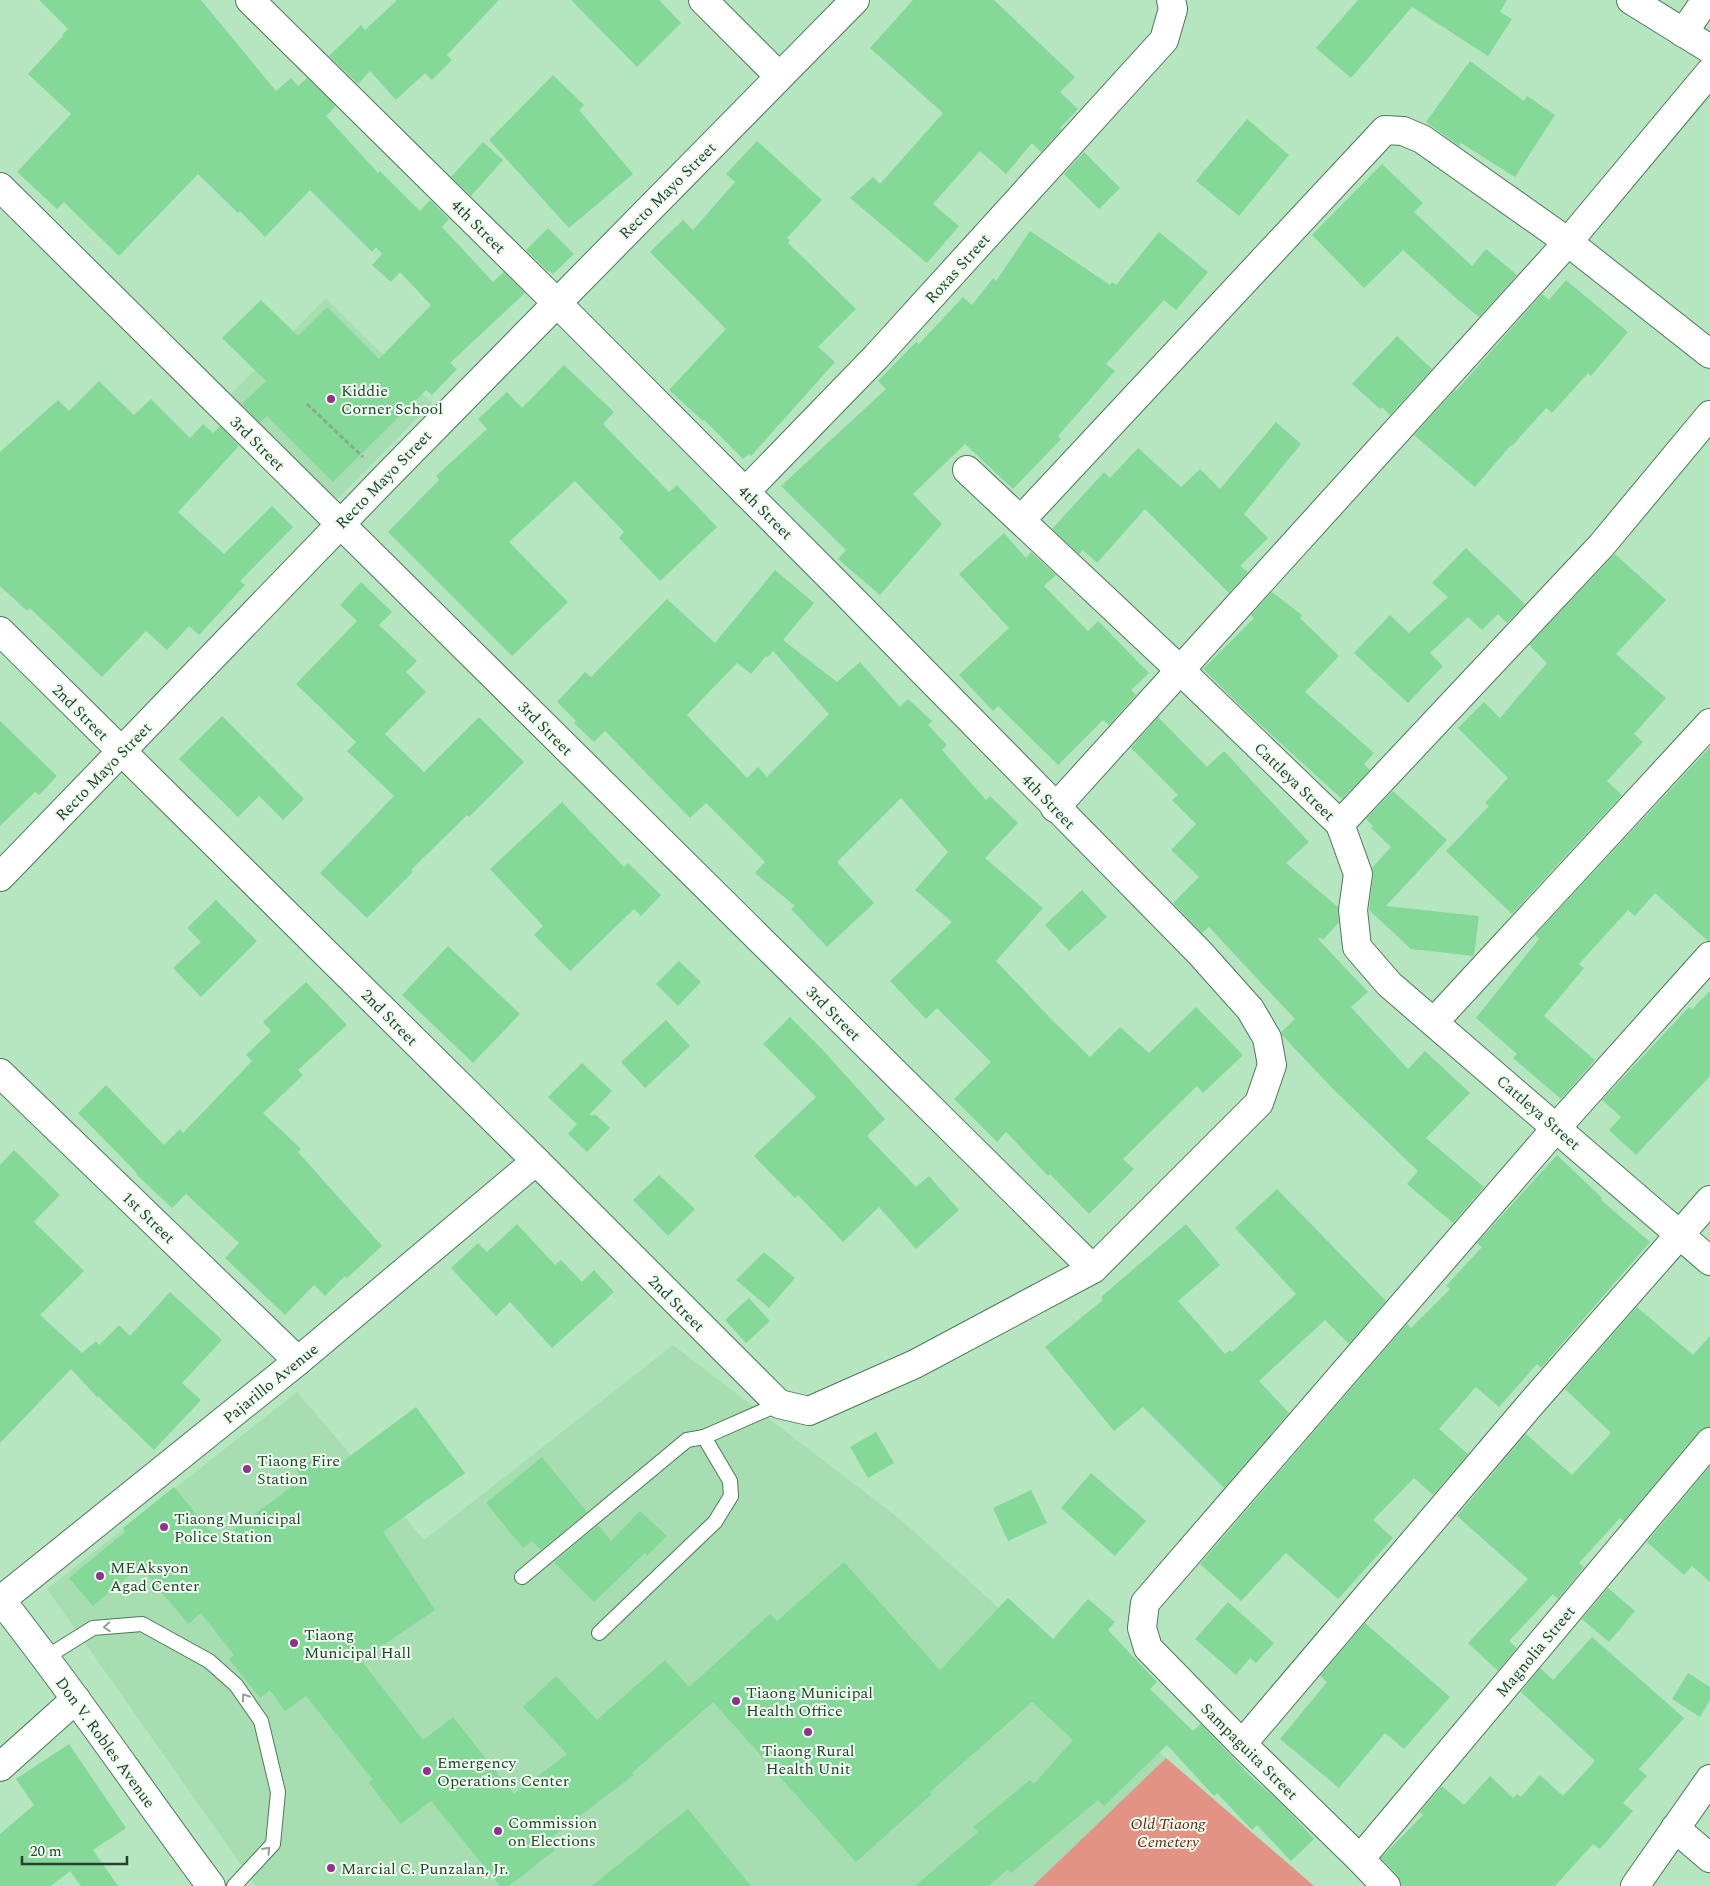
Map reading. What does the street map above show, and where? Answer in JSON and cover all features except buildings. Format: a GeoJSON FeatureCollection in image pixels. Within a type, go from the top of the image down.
{"type":"FeatureCollection","features":[{"type":"Feature","properties":{"kind":"street","name":"4th Street"},"geometry":{"type":"LineString","coordinates":[[250,0],[556,302],[1199,952],[1250,1009],[1267,1038],[1272,1065],[1259,1103],[1093,1269],[915,1364],[810,1411],[779,1404]]}},
{"type":"Feature","properties":{"kind":"street"},"geometry":{"type":"LineString","coordinates":[[702,0],[779,76]]}},
{"type":"Feature","properties":{"kind":"street","name":"Recto Mayo Street"},"geometry":{"type":"LineString","coordinates":[[0,877],[384,478],[855,0]]}},
{"type":"Feature","properties":{"kind":"street","name":"Roxas Street"},"geometry":{"type":"LineString","coordinates":[[745,492],[876,357],[1164,40],[1173,9],[1171,0]]}},
{"type":"Feature","properties":{"kind":"street"},"geometry":{"type":"LineString","coordinates":[[1631,0],[1710,49]]}},
{"type":"Feature","properties":{"kind":"street"},"geometry":{"type":"LineString","coordinates":[[1683,33],[1706,0]]}},
{"type":"Feature","properties":{"kind":"street"},"geometry":{"type":"LineString","coordinates":[[1056,808],[1568,242],[1710,72]]}},
{"type":"Feature","properties":{"kind":"street"},"geometry":{"type":"LineString","coordinates":[[1021,520],[1385,130],[1403,131],[1422,139],[1568,242],[1710,354]]}},
{"type":"Feature","properties":{"kind":"street","name":"3rd Street"},"geometry":{"type":"LineString","coordinates":[[0,187],[1093,1269]]}},
{"type":"Feature","properties":{"kind":"street"},"geometry":{"type":"LineString","coordinates":[[1340,824],[1601,546],[1710,415]]}},
{"type":"Feature","properties":{"kind":"street","name":"Cattleya Street"},"geometry":{"type":"LineString","coordinates":[[967,470],[1180,670],[1340,824],[1358,874],[1353,910],[1357,948],[1389,984],[1710,1261]]}},
{"type":"Feature","properties":{"kind":"street","name":"2nd Street"},"geometry":{"type":"LineString","coordinates":[[0,632],[536,1161],[779,1404]]}},
{"type":"Feature","properties":{"kind":"street"},"geometry":{"type":"LineString","coordinates":[[1434,1022],[1710,723]]}},
{"type":"Feature","properties":{"kind":"street"},"geometry":{"type":"LineString","coordinates":[[1557,1127],[1710,956]]}},
{"type":"Feature","properties":{"kind":"street","name":"1st Street"},"geometry":{"type":"LineString","coordinates":[[0,1073],[298,1361]]}},
{"type":"Feature","properties":{"kind":"street","name":"Sampaguita Street"},"geometry":{"type":"LineString","coordinates":[[1386,1886],[1148,1648],[1142,1628],[1145,1603],[1557,1127]]}},
{"type":"Feature","properties":{"kind":"street","name":"Pajarillo Avenue"},"geometry":{"type":"LineString","coordinates":[[0,1599],[298,1361],[536,1161]]}},
{"type":"Feature","properties":{"kind":"street"},"geometry":{"type":"LineString","coordinates":[[1242,1744],[1523,1413],[1710,1200]]}},
{"type":"Feature","properties":{"kind":"street","name":"Magnolia Street"},"geometry":{"type":"LineString","coordinates":[[1360,1859],[1710,1442]]}},
{"type":"Feature","properties":{"kind":"street","name":"Don V. Robles Avenue"},"geometry":{"type":"LineString","coordinates":[[0,1599],[76,1699],[211,1886]]}},
{"type":"Feature","properties":{"kind":"street"},"geometry":{"type":"LineString","coordinates":[[0,1768],[76,1699]]}},
{"type":"Feature","properties":{"kind":"street"},"geometry":{"type":"LineString","coordinates":[[1635,1886],[1710,1779]]}},
{"type":"Feature","properties":{"kind":"street"},"geometry":{"type":"LineString","coordinates":[[1675,1828],[1710,1858]]}},
{"type":"Feature","properties":{"kind":"lane"},"geometry":{"type":"LineString","coordinates":[[522,1577],[686,1440],[704,1437],[779,1404]]}},
{"type":"Feature","properties":{"kind":"lane"},"geometry":{"type":"LineString","coordinates":[[599,1633],[715,1522],[731,1496],[730,1481],[704,1437]]}},
{"type":"Feature","properties":{"kind":"lane"},"geometry":{"type":"LineString","coordinates":[[45,1658],[94,1628],[142,1624],[209,1661],[236,1685],[261,1721],[278,1792],[273,1844],[234,1886]]}},
{"type":"Feature","properties":{"kind":"path"},"geometry":{"type":"LineString","coordinates":[[307,404],[384,478]]}},
{"type":"Feature","properties":{"kind":"shaded area","name":"Kiddie Corner School"},"geometry":{"type":"Polygon","coordinates":[[[326,298],[432,403],[337,499],[230,395],[326,298]]]}},
{"type":"Feature","properties":{"kind":"shaded area"},"geometry":{"type":"Polygon","coordinates":[[[673,1345],[901,1520],[1166,1758],[1033,1886],[256,1886],[47,1589],[297,1392],[424,1540],[673,1345]]]}},
{"type":"Feature","properties":{"kind":"green space","name":"Old Tiaong Cemetery"},"geometry":{"type":"Polygon","coordinates":[[[1166,1758],[1314,1886],[1033,1886],[1166,1758]]]}},
{"type":"Feature","properties":{"kind":"place","name":"Kiddie Corner School"},"geometry":{"type":"Point","coordinates":[331,399]}},
{"type":"Feature","properties":{"kind":"place","name":"Tiaong Fire Station"},"geometry":{"type":"Point","coordinates":[247,1469]}},
{"type":"Feature","properties":{"kind":"place","name":"Tiaong Municipal Police Station"},"geometry":{"type":"Point","coordinates":[164,1527]}},
{"type":"Feature","properties":{"kind":"place","name":"MEAksyon Agad Center"},"geometry":{"type":"Point","coordinates":[100,1576]}},
{"type":"Feature","properties":{"kind":"place","name":"Tiaong Municipal Hall"},"geometry":{"type":"Point","coordinates":[294,1643]}},
{"type":"Feature","properties":{"kind":"place","name":"Tiaong Municipal Health Office"},"geometry":{"type":"Point","coordinates":[736,1701]}},
{"type":"Feature","properties":{"kind":"place","name":"Tiaong Rural Health Unit"},"geometry":{"type":"Point","coordinates":[808,1732]}},
{"type":"Feature","properties":{"kind":"place","name":"Emergency Operations Center"},"geometry":{"type":"Point","coordinates":[427,1771]}},
{"type":"Feature","properties":{"kind":"place","name":"Commission on Elections"},"geometry":{"type":"Point","coordinates":[498,1831]}},
{"type":"Feature","properties":{"kind":"place","name":"Marcial C. Punzalan, Jr."},"geometry":{"type":"Point","coordinates":[331,1868]}}]}
